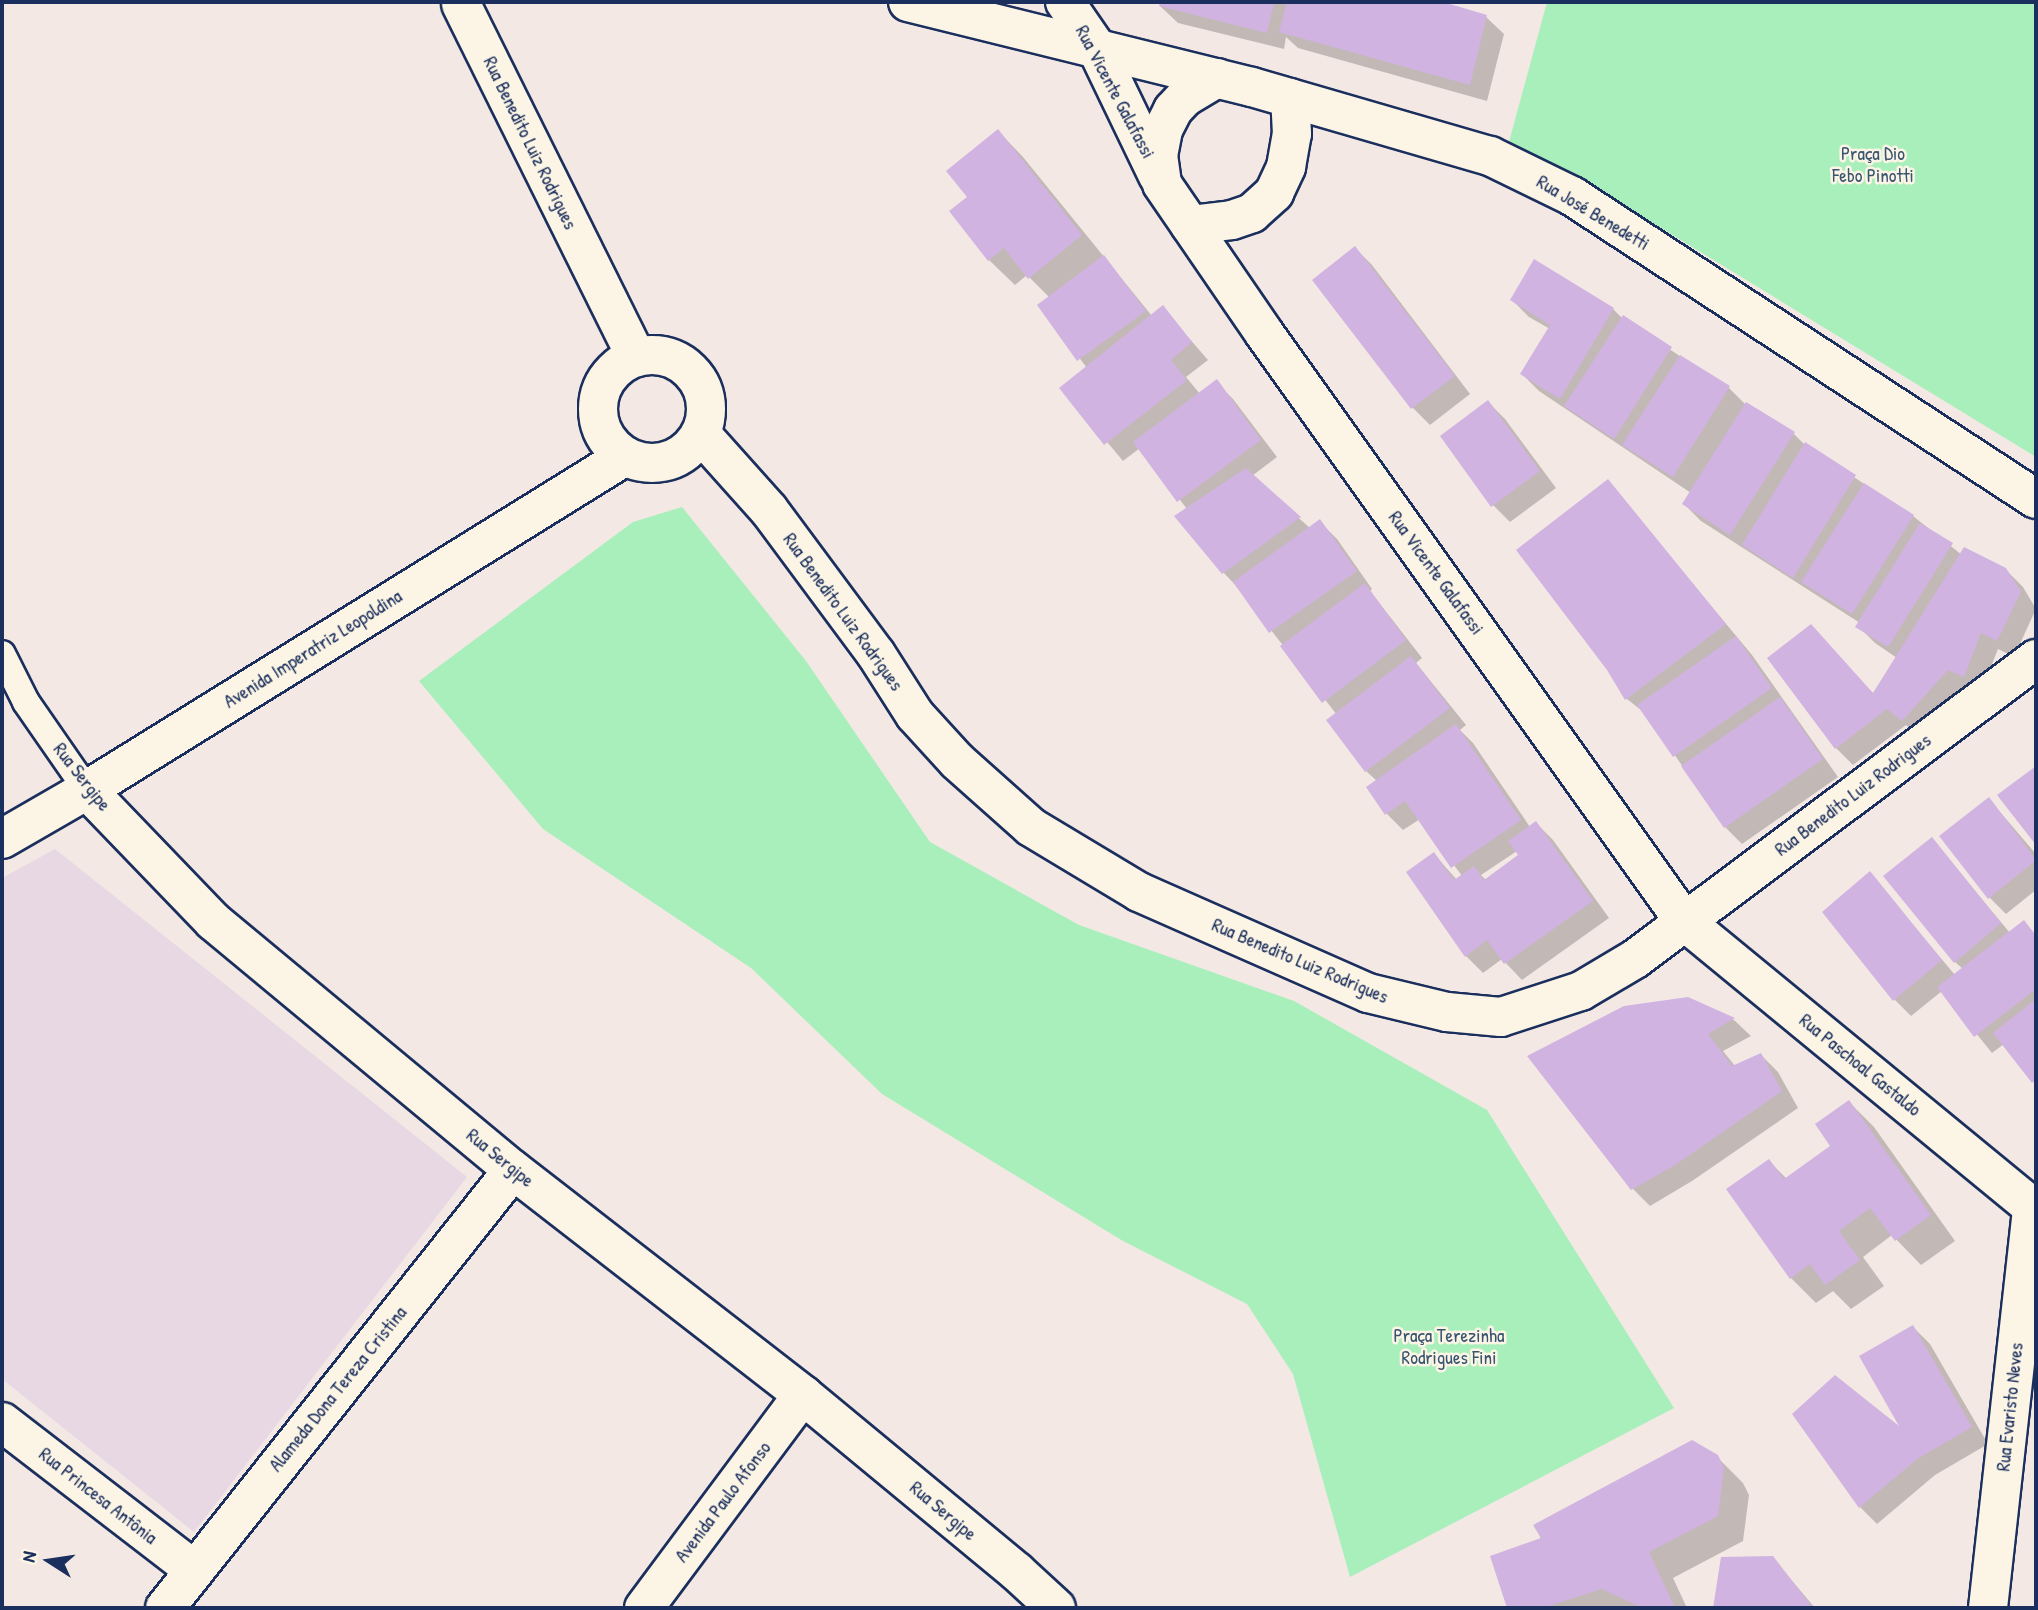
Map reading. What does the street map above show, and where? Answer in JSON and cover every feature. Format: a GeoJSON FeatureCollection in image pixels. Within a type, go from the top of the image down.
{"type":"FeatureCollection","features":[{"type":"Feature","properties":{"kind":"street","name":"Rua Benedito Luiz Rodrigues"},"geometry":{"type":"LineString","coordinates":[[455,2],[636,357]]}},
{"type":"Feature","properties":{"kind":"street","name":"Rua José Benedetti"},"geometry":{"type":"LineString","coordinates":[[908,2],[1217,78],[1490,156],[1572,196],[2036,499]]}},
{"type":"Feature","properties":{"kind":"street","name":"Rua Vicente Galafassi"},"geometry":{"type":"LineString","coordinates":[[1065,2],[1096,47],[1162,184]]}},
{"type":"Feature","properties":{"kind":"street"},"geometry":{"type":"LineString","coordinates":[[1217,78],[1185,97],[1173,110],[1163,130],[1158,155],[1162,184],[1190,225],[1232,220],[1252,213],[1274,193],[1286,167],[1290,145],[1290,98]]}},
{"type":"Feature","properties":{"kind":"street","name":"Rua Vicente Galafassi"},"geometry":{"type":"LineString","coordinates":[[1190,225],[1684,921]]}},
{"type":"Feature","properties":{"kind":"street"},"geometry":{"type":"LineString","coordinates":[[655,354],[672,358],[687,368],[699,382],[705,399],[706,417],[701,434],[690,449],[667,461],[640,463],[624,457],[610,445],[600,429],[597,411],[599,394],[607,377],[620,364],[636,357],[655,354]]}},
{"type":"Feature","properties":{"kind":"street","name":"Rua Benedito Luiz Rodrigues"},"geometry":{"type":"LineString","coordinates":[[701,434],[769,510],[876,654],[915,715],[957,761],[1031,827],[1139,892],[1368,993],[1413,1006],[1475,1017],[1501,1017],[1581,991],[1635,960],[2036,659]]}},
{"type":"Feature","properties":{"kind":"street","name":"Avenida Imperatriz Leopoldina"},"geometry":{"type":"LineString","coordinates":[[2,839],[87,790],[624,457]]}},
{"type":"Feature","properties":{"kind":"street","name":"Rua Sergipe"},"geometry":{"type":"LineString","coordinates":[[87,790],[213,921],[513,1170],[803,1395],[1017,1572],[1056,1608]]}},
{"type":"Feature","properties":{"kind":"street","name":"Rua Paschoal Gastaldo"},"geometry":{"type":"LineString","coordinates":[[1684,921],[2034,1208]]}},
{"type":"Feature","properties":{"kind":"street","name":"Alameda Dona Tereza Cristina"},"geometry":{"type":"LineString","coordinates":[[165,1608],[513,1170]]}},
{"type":"Feature","properties":{"kind":"street","name":"Rua Evaristo Neves"},"geometry":{"type":"LineString","coordinates":[[1988,1608],[2034,1208]]}},
{"type":"Feature","properties":{"kind":"street","name":"Avenida Paulo Afonso"},"geometry":{"type":"LineString","coordinates":[[644,1608],[803,1395]]}},
{"type":"Feature","properties":{"kind":"street","name":"Rua Princesa Antônia"},"geometry":{"type":"LineString","coordinates":[[2,1422],[194,1570]]}},
{"type":"Feature","properties":{"kind":"lane","name":"Rua Sergipe"},"geometry":{"type":"LineString","coordinates":[[2,654],[26,702],[87,790]]}},
{"type":"Feature","properties":{"kind":"shaded area"},"geometry":{"type":"Polygon","coordinates":[[[55,849],[467,1177],[194,1532],[2,1379],[2,878],[55,849]]]}},
{"type":"Feature","properties":{"kind":"green space","name":"Praça Dio Febo Pinotti"},"geometry":{"type":"Polygon","coordinates":[[[1547,2],[2036,2],[2036,457],[1594,187],[1506,153],[1547,2]]]}},
{"type":"Feature","properties":{"kind":"green space","name":"Praça Terezinha Rodrigues Fini"},"geometry":{"type":"Polygon","coordinates":[[[682,507],[806,661],[930,842],[1079,925],[1294,1001],[1487,1110],[1674,1408],[1350,1577],[1293,1374],[1247,1304],[1123,1241],[882,1094],[751,968],[543,829],[419,681],[633,522],[682,507]]]}},
{"type":"Feature","properties":{"kind":"building"},"geometry":{"type":"Polygon","coordinates":[[[1160,2],[1274,2],[1267,33],[1159,6],[1160,2]]]}},
{"type":"Feature","properties":{"kind":"building"},"geometry":{"type":"Polygon","coordinates":[[[1287,2],[1443,2],[1487,15],[1470,85],[1279,32],[1287,2]]]}},
{"type":"Feature","properties":{"kind":"building"},"geometry":{"type":"Polygon","coordinates":[[[998,129],[1082,235],[1028,279],[1004,248],[988,261],[949,211],[967,197],[946,171],[998,129]]]}},
{"type":"Feature","properties":{"kind":"building"},"geometry":{"type":"Polygon","coordinates":[[[1355,246],[1455,376],[1411,409],[1312,280],[1355,246]]]}},
{"type":"Feature","properties":{"kind":"building"},"geometry":{"type":"Polygon","coordinates":[[[1104,255],[1146,311],[1077,361],[1037,305],[1104,255]]]}},
{"type":"Feature","properties":{"kind":"building"},"geometry":{"type":"Polygon","coordinates":[[[1534,259],[1614,308],[1560,399],[1520,374],[1550,325],[1510,300],[1534,259]]]}},
{"type":"Feature","properties":{"kind":"building"},"geometry":{"type":"Polygon","coordinates":[[[1163,305],[1192,342],[1171,360],[1187,380],[1104,445],[1059,388],[1163,305]]]}},
{"type":"Feature","properties":{"kind":"building"},"geometry":{"type":"Polygon","coordinates":[[[1623,315],[1672,347],[1614,439],[1564,406],[1623,315]]]}},
{"type":"Feature","properties":{"kind":"building"},"geometry":{"type":"Polygon","coordinates":[[[1680,355],[1730,386],[1673,477],[1622,445],[1680,355]]]}},
{"type":"Feature","properties":{"kind":"building"},"geometry":{"type":"Polygon","coordinates":[[[1217,379],[1261,440],[1177,502],[1133,442],[1217,379]]]}},
{"type":"Feature","properties":{"kind":"building"},"geometry":{"type":"Polygon","coordinates":[[[1488,400],[1540,471],[1491,507],[1440,436],[1488,400]]]}},
{"type":"Feature","properties":{"kind":"building"},"geometry":{"type":"Polygon","coordinates":[[[1746,402],[1795,432],[1730,535],[1682,504],[1746,402]]]}},
{"type":"Feature","properties":{"kind":"building"},"geometry":{"type":"Polygon","coordinates":[[[1805,442],[1856,475],[1793,578],[1742,545],[1805,442]]]}},
{"type":"Feature","properties":{"kind":"building"},"geometry":{"type":"Polygon","coordinates":[[[1246,468],[1301,517],[1222,574],[1174,516],[1246,468]]]}},
{"type":"Feature","properties":{"kind":"building"},"geometry":{"type":"Polygon","coordinates":[[[1608,479],[1726,624],[1625,700],[1607,670],[1516,550],[1608,479]]]}},
{"type":"Feature","properties":{"kind":"building"},"geometry":{"type":"Polygon","coordinates":[[[1864,483],[1914,515],[1852,614],[1801,582],[1864,483]]]}},
{"type":"Feature","properties":{"kind":"building"},"geometry":{"type":"Polygon","coordinates":[[[1320,519],[1357,571],[1269,633],[1233,582],[1320,519]]]}},
{"type":"Feature","properties":{"kind":"building"},"geometry":{"type":"Polygon","coordinates":[[[1920,523],[1953,543],[1888,647],[1855,627],[1920,523]]]}},
{"type":"Feature","properties":{"kind":"building"},"geometry":{"type":"Polygon","coordinates":[[[1964,547],[2006,568],[2021,592],[1997,641],[1981,633],[1964,677],[1948,670],[1902,721],[1887,709],[1835,749],[1767,658],[1811,624],[1873,693],[1964,547]]]}},
{"type":"Feature","properties":{"kind":"building"},"geometry":{"type":"Polygon","coordinates":[[[1365,583],[1406,640],[1322,703],[1280,646],[1365,583]]]}},
{"type":"Feature","properties":{"kind":"building"},"geometry":{"type":"Polygon","coordinates":[[[1736,636],[1772,688],[1673,757],[1637,705],[1736,636]]]}},
{"type":"Feature","properties":{"kind":"building"},"geometry":{"type":"Polygon","coordinates":[[[1411,656],[1450,708],[1365,772],[1326,720],[1411,656]]]}},
{"type":"Feature","properties":{"kind":"building"},"geometry":{"type":"Polygon","coordinates":[[[1780,697],[1823,759],[1724,828],[1681,766],[1780,697]]]}},
{"type":"Feature","properties":{"kind":"building"},"geometry":{"type":"Polygon","coordinates":[[[1456,724],[1521,820],[1451,868],[1405,801],[1385,815],[1366,787],[1456,724]]]}},
{"type":"Feature","properties":{"kind":"building"},"geometry":{"type":"Polygon","coordinates":[[[2036,766],[2036,845],[1997,795],[2036,766]]]}},
{"type":"Feature","properties":{"kind":"building"},"geometry":{"type":"Polygon","coordinates":[[[1989,797],[2036,860],[1988,899],[1939,836],[1989,797]]]}},
{"type":"Feature","properties":{"kind":"building"},"geometry":{"type":"Polygon","coordinates":[[[1536,821],[1593,901],[1504,964],[1487,940],[1465,957],[1406,872],[1434,852],[1454,880],[1474,866],[1484,880],[1518,855],[1508,841],[1536,821]]]}},
{"type":"Feature","properties":{"kind":"building"},"geometry":{"type":"Polygon","coordinates":[[[1932,837],[2001,923],[1954,963],[1883,876],[1932,837]]]}},
{"type":"Feature","properties":{"kind":"building"},"geometry":{"type":"Polygon","coordinates":[[[1870,871],[1942,960],[1893,1001],[1822,912],[1870,871]]]}},
{"type":"Feature","properties":{"kind":"building"},"geometry":{"type":"Polygon","coordinates":[[[2024,920],[2036,936],[2036,989],[1974,1037],[1937,987],[2024,920]]]}},
{"type":"Feature","properties":{"kind":"building"},"geometry":{"type":"Polygon","coordinates":[[[1688,997],[1735,1018],[1708,1034],[1732,1066],[1761,1053],[1782,1091],[1675,1165],[1631,1190],[1527,1056],[1624,1006],[1688,997]]]}},
{"type":"Feature","properties":{"kind":"building"},"geometry":{"type":"Polygon","coordinates":[[[2036,999],[2036,1079],[2032,1083],[1993,1033],[2036,999]]]}},
{"type":"Feature","properties":{"kind":"building"},"geometry":{"type":"Polygon","coordinates":[[[1849,1100],[1931,1215],[1895,1241],[1870,1208],[1839,1231],[1860,1260],[1825,1285],[1810,1264],[1790,1279],[1726,1189],[1769,1159],[1784,1179],[1830,1146],[1815,1124],[1849,1100]]]}},
{"type":"Feature","properties":{"kind":"building"},"geometry":{"type":"Polygon","coordinates":[[[1913,1325],[1972,1427],[1917,1459],[1859,1508],[1792,1414],[1835,1375],[1899,1426],[1859,1356],[1913,1325]]]}},
{"type":"Feature","properties":{"kind":"building"},"geometry":{"type":"Polygon","coordinates":[[[1692,1440],[1718,1455],[1724,1468],[1718,1516],[1649,1552],[1675,1608],[1643,1608],[1602,1589],[1542,1608],[1507,1608],[1490,1556],[1541,1538],[1533,1525],[1692,1440]]]}},
{"type":"Feature","properties":{"kind":"building"},"geometry":{"type":"Polygon","coordinates":[[[1773,1556],[1813,1608],[1713,1608],[1721,1557],[1773,1556]]]}}]}
